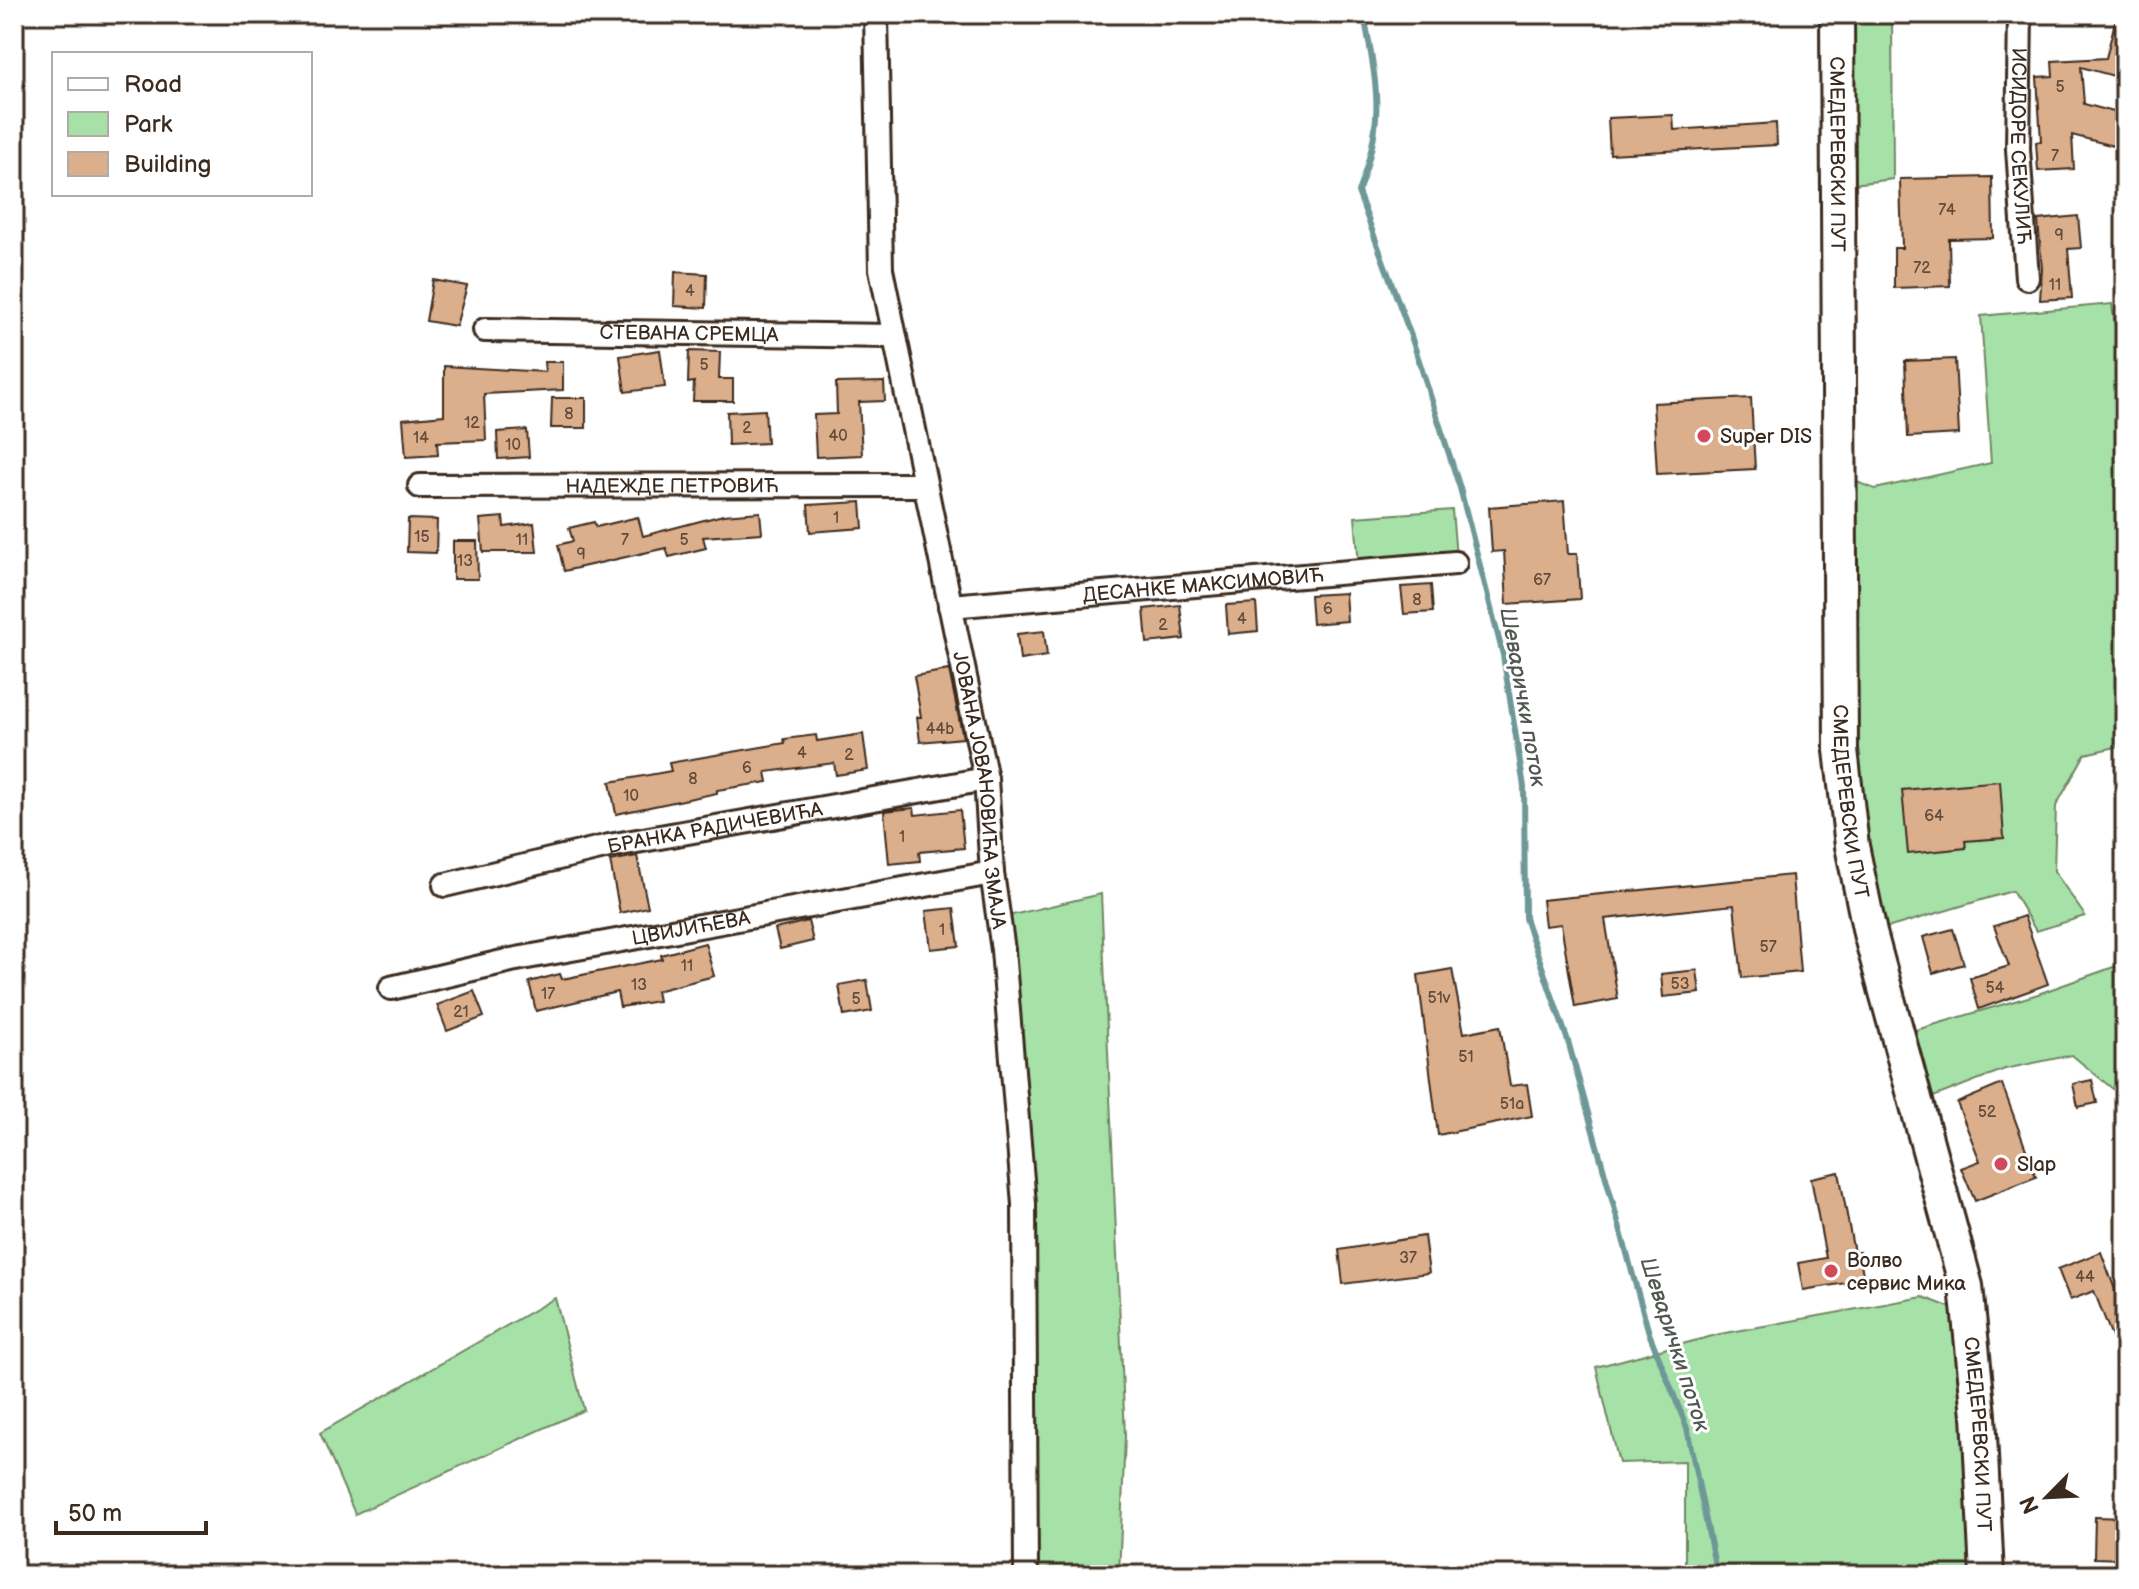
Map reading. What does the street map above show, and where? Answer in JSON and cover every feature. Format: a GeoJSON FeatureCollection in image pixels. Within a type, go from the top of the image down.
{"type":"FeatureCollection","features":[{"type":"Feature","properties":{"kind":"main road","name":"СМЕДЕРЕВСКИ ПУТ"},"geometry":{"type":"LineString","coordinates":[[1837,14],[1841,750],[1845,792],[1870,933],[1966,1286],[1979,1415],[1987,1575]]}},
{"type":"Feature","properties":{"kind":"street","name":"ЈОВАНА ЈОВАНОВИЋА ЗМАЈА"},"geometry":{"type":"LineString","coordinates":[[876,14],[879,255],[893,336],[986,779],[992,873],[1001,929],[1024,1204],[1026,1575]]}},
{"type":"Feature","properties":{"kind":"street","name":"ИСИДОРЕ СЕКУЛИЋ"},"geometry":{"type":"LineString","coordinates":[[2020,14],[2018,149],[2027,278]]}},
{"type":"Feature","properties":{"kind":"street","name":"СТЕВАНА СРЕМЦА"},"geometry":{"type":"LineString","coordinates":[[485,330],[893,336]]}},
{"type":"Feature","properties":{"kind":"street","name":"НАДЕЖДЕ ПЕТРОВИЋ"},"geometry":{"type":"LineString","coordinates":[[420,486],[924,485]]}},
{"type":"Feature","properties":{"kind":"street","name":"ДЕСАНКЕ МАКСИМОВИЋ"},"geometry":{"type":"LineString","coordinates":[[950,606],[1455,563]]}},
{"type":"Feature","properties":{"kind":"street","name":"БРАНКА РАДИЧЕВИЋА"},"geometry":{"type":"LineString","coordinates":[[445,885],[609,846],[986,779]]}},
{"type":"Feature","properties":{"kind":"street","name":"ЦВИЈИЋЕВА"},"geometry":{"type":"LineString","coordinates":[[391,988],[511,960],[992,873]]}},
{"type":"Feature","properties":{"kind":"green space"},"geometry":{"type":"Polygon","coordinates":[[[1850,14],[1892,14],[1893,179],[1852,184],[1850,14]]]}},
{"type":"Feature","properties":{"kind":"green space"},"geometry":{"type":"Polygon","coordinates":[[[2112,304],[2125,400],[2121,609],[2125,616],[2125,745],[2085,754],[2056,806],[2054,871],[2085,916],[2036,931],[2012,891],[1870,933],[1859,883],[1841,476],[1875,489],[1991,463],[1981,316],[2112,304]]]}},
{"type":"Feature","properties":{"kind":"green space"},"geometry":{"type":"Polygon","coordinates":[[[1452,510],[1456,557],[1359,565],[1355,517],[1452,510]]]}},
{"type":"Feature","properties":{"kind":"green space"},"geometry":{"type":"Polygon","coordinates":[[[1101,894],[1125,1436],[1119,1575],[1025,1575],[1000,918],[1101,894]]]}},
{"type":"Feature","properties":{"kind":"green space"},"geometry":{"type":"Polygon","coordinates":[[[2125,963],[2125,1114],[2119,1094],[2072,1055],[2005,1069],[1918,1103],[1899,1035],[2035,995],[2125,963]]]}},
{"type":"Feature","properties":{"kind":"green space"},"geometry":{"type":"Polygon","coordinates":[[[1923,1297],[1970,1315],[1987,1575],[1685,1575],[1685,1461],[1619,1463],[1596,1367],[1720,1334],[1923,1297]]]}},
{"type":"Feature","properties":{"kind":"green space"},"geometry":{"type":"Polygon","coordinates":[[[555,1298],[584,1410],[355,1514],[320,1433],[555,1298]]]}},
{"type":"Feature","properties":{"kind":"building"},"geometry":{"type":"Polygon","coordinates":[[[2117,14],[2125,14],[2125,79],[2081,67],[2084,104],[2125,115],[2125,149],[2072,135],[2074,169],[2038,171],[2036,142],[2041,141],[2037,77],[2053,76],[2052,61],[2106,58],[2117,14]]]}},
{"type":"Feature","properties":{"kind":"building"},"geometry":{"type":"Polygon","coordinates":[[[1673,115],[1674,130],[1776,123],[1777,145],[1610,154],[1608,118],[1673,115]]]}},
{"type":"Feature","properties":{"kind":"building"},"geometry":{"type":"Polygon","coordinates":[[[1992,177],[1993,238],[1949,239],[1950,286],[1894,288],[1894,248],[1902,248],[1900,179],[1992,177]]]}},
{"type":"Feature","properties":{"kind":"building"},"geometry":{"type":"Polygon","coordinates":[[[2078,216],[2081,248],[2068,249],[2072,298],[2040,300],[2042,269],[2038,220],[2078,216]]]}},
{"type":"Feature","properties":{"kind":"building"},"geometry":{"type":"Polygon","coordinates":[[[675,272],[707,274],[706,308],[674,306],[675,272]]]}},
{"type":"Feature","properties":{"kind":"building"},"geometry":{"type":"Polygon","coordinates":[[[433,280],[467,286],[456,326],[426,321],[433,280]]]}},
{"type":"Feature","properties":{"kind":"building"},"geometry":{"type":"Polygon","coordinates":[[[660,350],[665,387],[625,392],[620,356],[660,350]]]}},
{"type":"Feature","properties":{"kind":"building"},"geometry":{"type":"Polygon","coordinates":[[[689,351],[720,352],[719,379],[733,379],[733,401],[693,401],[694,382],[688,383],[689,351]]]}},
{"type":"Feature","properties":{"kind":"building"},"geometry":{"type":"Polygon","coordinates":[[[1955,359],[1959,434],[1908,437],[1905,361],[1955,359]]]}},
{"type":"Feature","properties":{"kind":"building"},"geometry":{"type":"Polygon","coordinates":[[[544,362],[563,362],[563,390],[484,394],[486,440],[437,442],[438,455],[406,457],[403,419],[444,415],[444,366],[545,372],[544,362]]]}},
{"type":"Feature","properties":{"kind":"building"},"geometry":{"type":"Polygon","coordinates":[[[884,382],[885,401],[859,402],[862,455],[816,457],[814,415],[837,414],[836,383],[884,382]]]}},
{"type":"Feature","properties":{"kind":"building"},"geometry":{"type":"Polygon","coordinates":[[[552,398],[586,398],[586,428],[551,428],[552,398]]]}},
{"type":"Feature","properties":{"kind":"building","name":"Super DIS"},"geometry":{"type":"Polygon","coordinates":[[[1751,398],[1755,469],[1657,474],[1653,403],[1751,398]]]}},
{"type":"Feature","properties":{"kind":"building"},"geometry":{"type":"Polygon","coordinates":[[[765,410],[767,443],[728,445],[727,412],[765,410]]]}},
{"type":"Feature","properties":{"kind":"building"},"geometry":{"type":"Polygon","coordinates":[[[527,430],[529,457],[498,459],[497,432],[527,430]]]}},
{"type":"Feature","properties":{"kind":"building"},"geometry":{"type":"Polygon","coordinates":[[[1564,501],[1568,554],[1577,554],[1580,599],[1507,604],[1504,551],[1492,552],[1489,507],[1564,501]]]}},
{"type":"Feature","properties":{"kind":"building"},"geometry":{"type":"Polygon","coordinates":[[[861,502],[863,528],[810,532],[808,505],[861,502]]]}},
{"type":"Feature","properties":{"kind":"building"},"geometry":{"type":"Polygon","coordinates":[[[760,512],[762,533],[703,537],[706,548],[669,557],[666,548],[564,571],[558,545],[573,541],[569,528],[594,522],[596,527],[638,517],[643,536],[723,515],[760,512]]]}},
{"type":"Feature","properties":{"kind":"building"},"geometry":{"type":"Polygon","coordinates":[[[503,517],[504,527],[534,523],[537,552],[483,552],[480,519],[503,517]]]}},
{"type":"Feature","properties":{"kind":"building"},"geometry":{"type":"Polygon","coordinates":[[[408,519],[437,520],[436,553],[407,552],[408,519]]]}},
{"type":"Feature","properties":{"kind":"building"},"geometry":{"type":"Polygon","coordinates":[[[453,541],[477,541],[478,579],[453,579],[453,541]]]}},
{"type":"Feature","properties":{"kind":"building"},"geometry":{"type":"Polygon","coordinates":[[[1431,585],[1433,612],[1404,614],[1401,587],[1431,585]]]}},
{"type":"Feature","properties":{"kind":"building"},"geometry":{"type":"Polygon","coordinates":[[[1345,593],[1347,621],[1312,624],[1310,595],[1345,593]]]}},
{"type":"Feature","properties":{"kind":"building"},"geometry":{"type":"Polygon","coordinates":[[[1256,603],[1258,631],[1228,634],[1226,605],[1256,603]]]}},
{"type":"Feature","properties":{"kind":"building"},"geometry":{"type":"Polygon","coordinates":[[[1180,605],[1184,639],[1147,643],[1144,609],[1180,605]]]}},
{"type":"Feature","properties":{"kind":"building"},"geometry":{"type":"Polygon","coordinates":[[[1044,631],[1047,656],[1020,660],[1017,634],[1044,631]]]}},
{"type":"Feature","properties":{"kind":"building"},"geometry":{"type":"Polygon","coordinates":[[[949,670],[963,738],[920,742],[917,717],[921,717],[914,676],[949,670]]]}},
{"type":"Feature","properties":{"kind":"building"},"geometry":{"type":"Polygon","coordinates":[[[863,734],[868,770],[836,775],[834,763],[766,772],[768,782],[717,790],[717,793],[616,814],[610,782],[671,771],[669,763],[785,743],[784,739],[816,735],[817,741],[863,734]]]}},
{"type":"Feature","properties":{"kind":"building"},"geometry":{"type":"Polygon","coordinates":[[[2000,781],[2004,838],[1965,841],[1966,848],[1908,854],[1902,790],[2000,781]]]}},
{"type":"Feature","properties":{"kind":"building"},"geometry":{"type":"Polygon","coordinates":[[[914,808],[915,815],[960,810],[964,848],[919,852],[920,861],[889,864],[884,811],[914,808]]]}},
{"type":"Feature","properties":{"kind":"building"},"geometry":{"type":"Polygon","coordinates":[[[637,856],[648,907],[620,913],[610,861],[637,856]]]}},
{"type":"Feature","properties":{"kind":"building"},"geometry":{"type":"Polygon","coordinates":[[[1792,875],[1800,972],[1742,978],[1734,905],[1605,919],[1618,999],[1575,1007],[1561,924],[1545,926],[1542,900],[1792,875]]]}},
{"type":"Feature","properties":{"kind":"building"},"geometry":{"type":"Polygon","coordinates":[[[954,908],[959,946],[931,949],[926,911],[954,908]]]}},
{"type":"Feature","properties":{"kind":"building"},"geometry":{"type":"Polygon","coordinates":[[[2024,916],[2048,984],[1979,1009],[1970,978],[2009,966],[1994,926],[2024,916]]]}},
{"type":"Feature","properties":{"kind":"building"},"geometry":{"type":"Polygon","coordinates":[[[808,921],[813,941],[780,949],[775,929],[808,921]]]}},
{"type":"Feature","properties":{"kind":"building"},"geometry":{"type":"Polygon","coordinates":[[[1953,929],[1964,964],[1933,973],[1923,937],[1953,929]]]}},
{"type":"Feature","properties":{"kind":"building"},"geometry":{"type":"Polygon","coordinates":[[[705,943],[714,976],[656,991],[658,1001],[620,1007],[617,992],[536,1011],[529,982],[560,974],[562,979],[662,959],[661,955],[705,943]]]}},
{"type":"Feature","properties":{"kind":"building"},"geometry":{"type":"Polygon","coordinates":[[[1452,969],[1464,1033],[1500,1026],[1510,1086],[1527,1084],[1532,1116],[1438,1135],[1418,975],[1452,969]]]}},
{"type":"Feature","properties":{"kind":"building"},"geometry":{"type":"Polygon","coordinates":[[[1697,970],[1700,993],[1663,997],[1661,974],[1697,970]]]}},
{"type":"Feature","properties":{"kind":"building"},"geometry":{"type":"Polygon","coordinates":[[[867,980],[872,1011],[844,1016],[839,985],[867,980]]]}},
{"type":"Feature","properties":{"kind":"building"},"geometry":{"type":"Polygon","coordinates":[[[474,991],[484,1017],[447,1031],[437,1005],[474,991]]]}},
{"type":"Feature","properties":{"kind":"building"},"geometry":{"type":"Polygon","coordinates":[[[2092,1080],[2097,1103],[2078,1107],[2073,1084],[2092,1080]]]}},
{"type":"Feature","properties":{"kind":"building"},"geometry":{"type":"Polygon","coordinates":[[[2002,1084],[2036,1177],[1975,1201],[1961,1168],[1980,1161],[1957,1103],[2002,1084]]]}},
{"type":"Feature","properties":{"kind":"building"},"geometry":{"type":"Polygon","coordinates":[[[1839,1172],[1854,1253],[1859,1252],[1864,1280],[1803,1290],[1798,1263],[1826,1258],[1811,1178],[1839,1172]]]}},
{"type":"Feature","properties":{"kind":"building"},"geometry":{"type":"Polygon","coordinates":[[[1424,1236],[1429,1273],[1343,1284],[1339,1250],[1424,1236]]]}},
{"type":"Feature","properties":{"kind":"building"},"geometry":{"type":"Polygon","coordinates":[[[2101,1252],[2119,1300],[2125,1297],[2125,1370],[2094,1291],[2070,1300],[2058,1269],[2101,1252]]]}},
{"type":"Feature","properties":{"kind":"building"},"geometry":{"type":"Polygon","coordinates":[[[2095,1517],[2125,1518],[2125,1559],[2094,1558],[2095,1517]]]}},
{"type":"Feature","properties":{"kind":"waterway","name":"Шеварички поток"},"geometry":{"type":"LineString","coordinates":[[1364,14],[1375,84],[1376,123],[1358,192],[1411,336],[1460,488],[1503,655],[1524,787],[1525,918],[1568,1041],[1649,1333],[1687,1428],[1717,1575]]}},
{"type":"Feature","properties":{"kind":"place","name":"Super DIS"},"geometry":{"type":"Point","coordinates":[1704,436]}},
{"type":"Feature","properties":{"kind":"place","name":"Slap"},"geometry":{"type":"Point","coordinates":[2001,1164]}},
{"type":"Feature","properties":{"kind":"place","name":"Волво сервис Мика"},"geometry":{"type":"Point","coordinates":[1831,1271]}}]}
